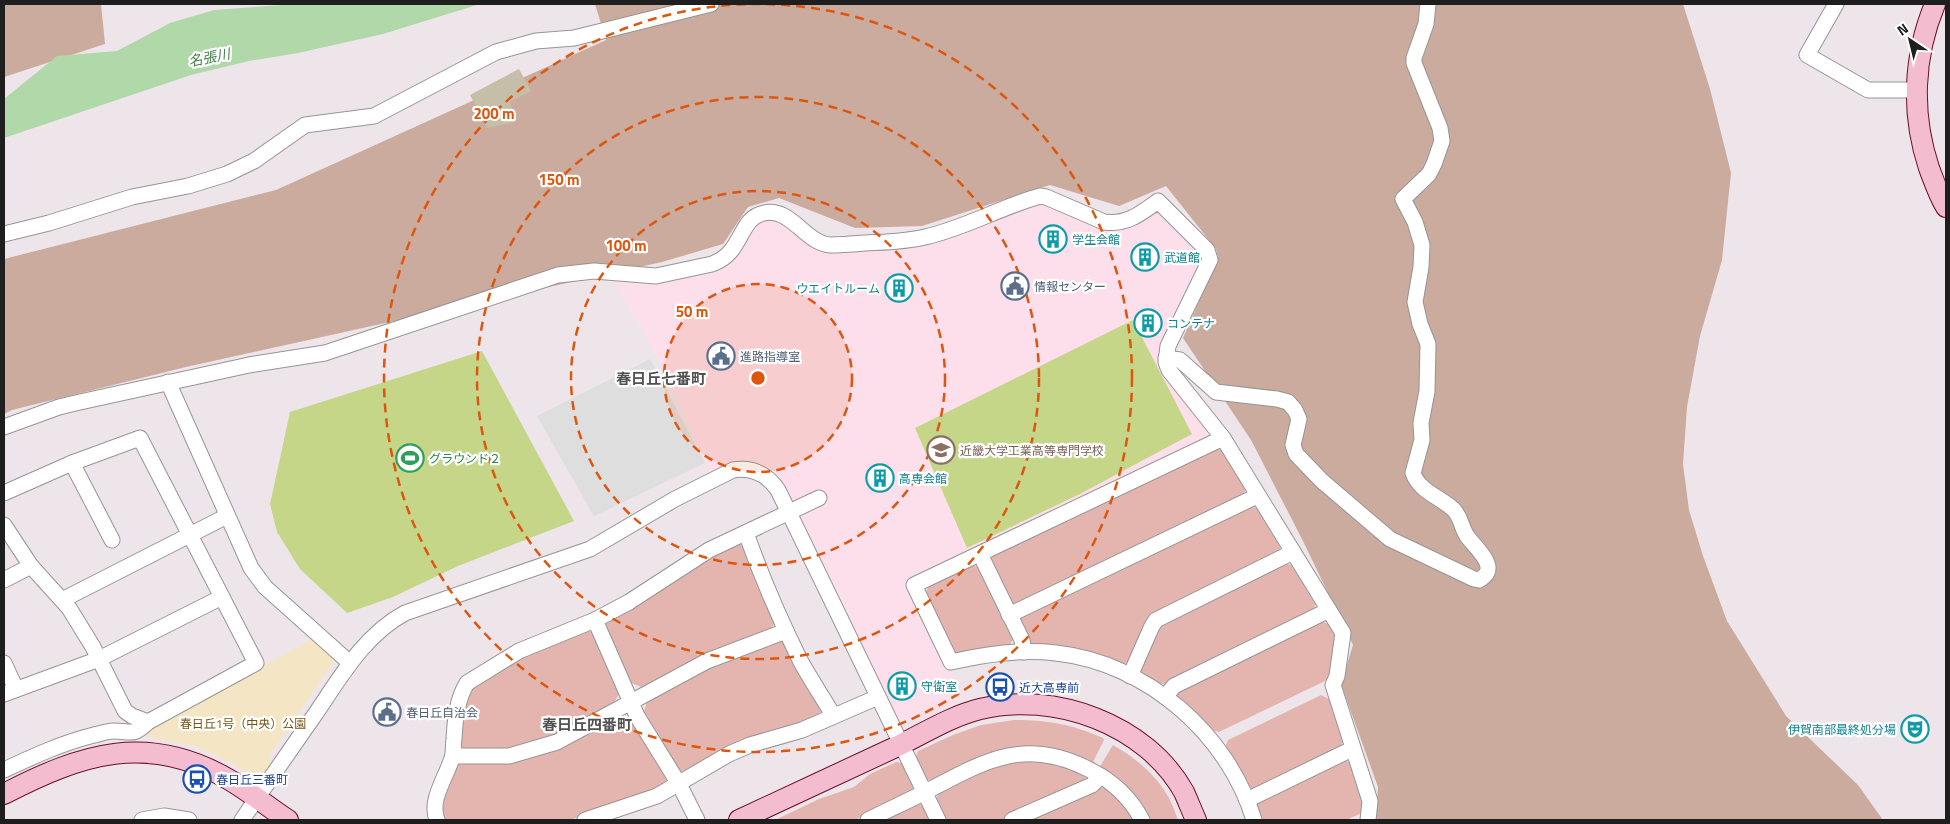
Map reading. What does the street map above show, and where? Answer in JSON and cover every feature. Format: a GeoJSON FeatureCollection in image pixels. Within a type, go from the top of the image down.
{"type":"FeatureCollection","features":[{"type":"Feature","properties":{"kind":"street"},"geometry":{"type":"LineString","coordinates":[[4,234],[49,223],[132,197],[188,186],[227,174],[254,161],[305,126],[374,116],[496,52],[536,41],[574,38],[711,4]]}},
{"type":"Feature","properties":{"kind":"street"},"geometry":{"type":"LineString","coordinates":[[1166,358],[1180,360],[1216,392],[1278,399],[1288,402],[1295,410],[1299,419],[1293,445],[1296,454],[1322,481],[1362,516],[1390,539],[1474,580],[1479,580],[1486,574],[1488,566],[1486,560],[1466,535],[1459,515],[1429,492],[1416,479],[1413,472],[1422,440],[1421,423],[1427,391],[1428,344],[1420,324],[1416,302],[1422,245],[1415,222],[1403,196],[1429,174],[1442,141],[1440,128],[1414,63],[1426,24],[1428,4]]}},
{"type":"Feature","properties":{"kind":"street"},"geometry":{"type":"LineString","coordinates":[[1836,4],[1807,55],[1868,90],[1916,90]]}},
{"type":"Feature","properties":{"kind":"street"},"geometry":{"type":"LineString","coordinates":[[1935,4],[1921,48],[1916,90],[1922,145],[1932,176],[1946,207]]}},
{"type":"Feature","properties":{"kind":"street"},"geometry":{"type":"LineString","coordinates":[[4,427],[59,407],[249,365],[325,353],[564,274],[594,271],[656,276],[712,264],[721,261],[733,250],[750,219],[766,212],[780,214],[824,243],[900,241],[926,237],[1040,196],[1104,222],[1112,223],[1133,219],[1158,201],[1207,250],[1210,260],[1168,346],[1166,358],[1169,370],[1223,438],[1343,633],[1337,676],[1333,685],[1370,802],[1368,820]]}},
{"type":"Feature","properties":{"kind":"street"},"geometry":{"type":"LineString","coordinates":[[168,382],[248,563],[265,587],[350,663]]}},
{"type":"Feature","properties":{"kind":"street"},"geometry":{"type":"LineString","coordinates":[[4,493],[72,463],[140,438],[256,663],[148,722],[140,729],[132,732],[113,731],[60,744],[4,770]]}},
{"type":"Feature","properties":{"kind":"street"},"geometry":{"type":"LineString","coordinates":[[1223,438],[914,585],[951,662],[993,653],[1057,654],[1098,662],[1130,676],[1165,697],[1192,719],[1214,744],[1227,763],[1247,800],[1254,820]]}},
{"type":"Feature","properties":{"kind":"street"},"geometry":{"type":"LineString","coordinates":[[72,463],[112,540]]}},
{"type":"Feature","properties":{"kind":"street"},"geometry":{"type":"LineString","coordinates":[[242,820],[350,663],[386,625],[405,613],[590,549],[675,499],[732,470],[750,470],[767,477],[778,490],[938,820]]}},
{"type":"Feature","properties":{"kind":"street"},"geometry":{"type":"LineString","coordinates":[[1010,615],[1257,496]]}},
{"type":"Feature","properties":{"kind":"street"},"geometry":{"type":"LineString","coordinates":[[437,820],[434,811],[435,802],[453,756],[456,717],[462,691],[467,682],[519,651],[595,620],[651,590],[709,550],[819,498]]}},
{"type":"Feature","properties":{"kind":"street"},"geometry":{"type":"LineString","coordinates":[[62,600],[227,516]]}},
{"type":"Feature","properties":{"kind":"street"},"geometry":{"type":"LineString","coordinates":[[4,525],[31,566],[62,600],[93,647],[125,711],[148,722]]}},
{"type":"Feature","properties":{"kind":"street"},"geometry":{"type":"LineString","coordinates":[[746,534],[769,594],[802,664],[834,715]]}},
{"type":"Feature","properties":{"kind":"street"},"geometry":{"type":"LineString","coordinates":[[1130,676],[1156,620],[1293,552]]}},
{"type":"Feature","properties":{"kind":"street"},"geometry":{"type":"LineString","coordinates":[[980,554],[1022,640],[1024,652]]}},
{"type":"Feature","properties":{"kind":"street"},"geometry":{"type":"LineString","coordinates":[[4,580],[31,566]]}},
{"type":"Feature","properties":{"kind":"street"},"geometry":{"type":"LineString","coordinates":[[4,663],[10,692],[99,659],[222,597]]}},
{"type":"Feature","properties":{"kind":"street"},"geometry":{"type":"LineString","coordinates":[[1165,697],[1174,686],[1329,610]]}},
{"type":"Feature","properties":{"kind":"street"},"geometry":{"type":"LineString","coordinates":[[595,620],[630,703],[651,741],[679,784],[697,820]]}},
{"type":"Feature","properties":{"kind":"street"},"geometry":{"type":"LineString","coordinates":[[453,756],[509,756],[533,750],[566,738],[706,661],[786,630]]}},
{"type":"Feature","properties":{"kind":"street"},"geometry":{"type":"LineString","coordinates":[[585,820],[656,796],[718,759],[741,749],[802,730],[878,697]]}},
{"type":"Feature","properties":{"kind":"street"},"geometry":{"type":"LineString","coordinates":[[739,820],[967,713],[1014,704],[1047,705],[1068,709],[1107,723],[1133,739],[1150,752],[1172,775],[1183,792],[1196,820]]}},
{"type":"Feature","properties":{"kind":"street"},"geometry":{"type":"LineString","coordinates":[[113,731],[122,723],[125,711]]}},
{"type":"Feature","properties":{"kind":"street"},"geometry":{"type":"LineString","coordinates":[[1247,800],[1352,749]]}},
{"type":"Feature","properties":{"kind":"street"},"geometry":{"type":"LineString","coordinates":[[4,794],[66,765],[102,755],[134,752],[161,754],[199,766],[227,779],[288,820]]}},
{"type":"Feature","properties":{"kind":"street"},"geometry":{"type":"LineString","coordinates":[[868,820],[979,764],[1018,754],[1038,754],[1075,762],[1113,784],[1142,820]]}},
{"type":"Feature","properties":{"kind":"street"},"geometry":{"type":"LineString","coordinates":[[1012,820],[1092,785],[1101,776]]}},
{"type":"Feature","properties":{"kind":"street"},"geometry":{"type":"LineString","coordinates":[[142,820],[164,816],[189,820]]}},
{"type":"Feature","properties":{"kind":"shaded area"},"geometry":{"type":"Polygon","coordinates":[[[4,4],[101,4],[105,44],[4,77],[4,4]]]}},
{"type":"Feature","properties":{"kind":"shaded area"},"geometry":{"type":"Polygon","coordinates":[[[595,4],[1683,4],[1710,89],[1731,173],[1722,260],[1700,336],[1687,407],[1683,464],[1689,510],[1703,556],[1727,621],[1786,716],[1858,785],[1883,820],[1376,820],[1378,787],[1341,684],[1353,645],[1303,541],[1251,440],[1183,338],[1218,258],[1216,249],[1166,186],[1119,206],[1050,185],[922,226],[855,228],[779,198],[748,207],[723,244],[662,262],[186,367],[12,410],[4,414],[4,259],[276,190],[606,40],[595,4]]]}},
{"type":"Feature","properties":{"kind":"shaded area"},"geometry":{"type":"Polygon","coordinates":[[[519,69],[531,91],[510,102],[515,122],[487,128],[470,95],[519,69]]]}},
{"type":"Feature","properties":{"kind":"shaded area","name":"近畿大学工業高等専門学校"},"geometry":{"type":"Polygon","coordinates":[[[1040,203],[1045,203],[1102,228],[1116,230],[1125,228],[1151,213],[1161,214],[1199,253],[1202,262],[1160,350],[1208,430],[1205,439],[908,582],[963,698],[926,719],[925,717],[913,720],[895,718],[767,469],[752,462],[732,464],[710,472],[674,387],[614,281],[648,283],[717,270],[731,262],[754,228],[762,221],[779,221],[817,247],[898,248],[928,244],[1040,203]]]}},
{"type":"Feature","properties":{"kind":"shaded area"},"geometry":{"type":"Polygon","coordinates":[[[1133,320],[1192,434],[1080,494],[967,548],[915,428],[1133,320]]]}},
{"type":"Feature","properties":{"kind":"shaded area","name":"グラウンド２"},"geometry":{"type":"Polygon","coordinates":[[[482,351],[574,521],[458,566],[393,597],[347,613],[300,569],[277,532],[270,504],[290,412],[482,351]]]}},
{"type":"Feature","properties":{"kind":"shaded area"},"geometry":{"type":"Polygon","coordinates":[[[650,359],[705,463],[594,516],[537,416],[650,359]]]}},
{"type":"Feature","properties":{"kind":"shaded area"},"geometry":{"type":"Polygon","coordinates":[[[1213,449],[1223,450],[1246,487],[1243,496],[1018,605],[1009,602],[989,563],[994,554],[1213,449]]]}},
{"type":"Feature","properties":{"kind":"shaded area"},"geometry":{"type":"Polygon","coordinates":[[[1248,506],[1257,508],[1281,545],[1279,554],[1158,611],[1128,662],[1121,665],[1036,646],[1028,641],[1019,624],[1022,615],[1248,506]]]}},
{"type":"Feature","properties":{"kind":"shaded area"},"geometry":{"type":"Polygon","coordinates":[[[740,544],[746,549],[775,622],[771,629],[646,686],[641,687],[629,682],[605,624],[607,621],[711,556],[740,544]]]}},
{"type":"Feature","properties":{"kind":"shaded area"},"geometry":{"type":"Polygon","coordinates":[[[1285,564],[1293,565],[1316,603],[1313,611],[1165,684],[1156,683],[1143,677],[1140,667],[1161,623],[1285,564]]]}},
{"type":"Feature","properties":{"kind":"shaded area"},"geometry":{"type":"Polygon","coordinates":[[[971,565],[980,568],[1014,638],[1009,646],[961,655],[952,650],[925,594],[929,586],[971,565]]]}},
{"type":"Feature","properties":{"kind":"shaded area"},"geometry":{"type":"Polygon","coordinates":[[[1319,621],[1330,625],[1335,637],[1333,662],[1325,681],[1219,732],[1209,730],[1177,699],[1179,688],[1319,621]]]}},
{"type":"Feature","properties":{"kind":"shaded area"},"geometry":{"type":"Polygon","coordinates":[[[586,630],[594,633],[619,693],[614,702],[603,712],[587,721],[533,743],[505,750],[463,750],[460,743],[460,735],[464,706],[467,693],[474,684],[486,675],[520,657],[586,630]]]}},
{"type":"Feature","properties":{"kind":"shaded area"},"geometry":{"type":"Polygon","coordinates":[[[775,640],[784,641],[822,709],[819,715],[680,772],[643,714],[648,699],[697,672],[775,640]]]}},
{"type":"Feature","properties":{"kind":"shaded area"},"geometry":{"type":"Polygon","coordinates":[[[1321,695],[1329,699],[1343,740],[1340,748],[1255,789],[1247,786],[1224,750],[1228,740],[1321,695]]]}},
{"type":"Feature","properties":{"kind":"shaded area"},"geometry":{"type":"Polygon","coordinates":[[[620,717],[631,719],[667,778],[665,784],[656,790],[570,820],[444,820],[440,808],[454,767],[459,764],[620,717]]]}},
{"type":"Feature","properties":{"kind":"shaded area"},"geometry":{"type":"Polygon","coordinates":[[[1014,720],[1059,724],[1080,729],[1104,740],[1092,764],[1012,749],[982,756],[933,781],[927,779],[916,756],[918,751],[981,725],[1014,720]]]}},
{"type":"Feature","properties":{"kind":"shaded area"},"geometry":{"type":"Polygon","coordinates":[[[1113,745],[1138,762],[1152,775],[1164,790],[1178,820],[1149,820],[1099,768],[1113,745]]]}},
{"type":"Feature","properties":{"kind":"shaded area"},"geometry":{"type":"Polygon","coordinates":[[[1040,759],[1085,773],[1085,782],[1001,820],[945,820],[935,800],[946,788],[989,767],[1040,759]]]}},
{"type":"Feature","properties":{"kind":"shaded area"},"geometry":{"type":"Polygon","coordinates":[[[1342,759],[1350,763],[1364,802],[1362,813],[1346,820],[1260,820],[1256,808],[1259,801],[1342,759]]]}},
{"type":"Feature","properties":{"kind":"shaded area"},"geometry":{"type":"Polygon","coordinates":[[[896,762],[902,763],[913,787],[911,793],[855,820],[775,820],[819,799],[854,787],[870,774],[896,762]]]}},
{"type":"Feature","properties":{"kind":"shaded area"},"geometry":{"type":"Polygon","coordinates":[[[1101,788],[1111,789],[1136,820],[1025,820],[1101,788]]]}},
{"type":"Feature","properties":{"kind":"shaded area"},"geometry":{"type":"Polygon","coordinates":[[[916,802],[924,805],[931,820],[881,820],[916,802]]]}},
{"type":"Feature","properties":{"kind":"green space","name":"春日丘1号（中央）公園"},"geometry":{"type":"Polygon","coordinates":[[[315,637],[337,657],[268,758],[274,763],[265,775],[250,775],[228,761],[195,746],[147,737],[149,730],[315,637]]]}},
{"type":"Feature","properties":{"kind":"water","name":"名張川"},"geometry":{"type":"Polygon","coordinates":[[[297,4],[480,4],[383,34],[298,53],[249,61],[191,75],[4,138],[4,99],[57,56],[117,51],[170,23],[214,10],[297,4]]]}},
{"type":"Feature","properties":{"kind":"place","name":"学生会館"},"geometry":{"type":"Point","coordinates":[1053,239]}},
{"type":"Feature","properties":{"kind":"place","name":"武道館"},"geometry":{"type":"Point","coordinates":[1145,257]}},
{"type":"Feature","properties":{"kind":"place","name":"情報センター"},"geometry":{"type":"Point","coordinates":[1015,286]}},
{"type":"Feature","properties":{"kind":"place","name":"ウエイトルーム"},"geometry":{"type":"Point","coordinates":[899,288]}},
{"type":"Feature","properties":{"kind":"place","name":"コンテナ"},"geometry":{"type":"Point","coordinates":[1148,323]}},
{"type":"Feature","properties":{"kind":"place","name":"進路指導室"},"geometry":{"type":"Point","coordinates":[721,356]}},
{"type":"Feature","properties":{"kind":"place","name":"近畿大学工業高等専門学校"},"geometry":{"type":"Point","coordinates":[941,450]}},
{"type":"Feature","properties":{"kind":"place","name":"グラウンド２"},"geometry":{"type":"Point","coordinates":[410,458]}},
{"type":"Feature","properties":{"kind":"place","name":"高専会館"},"geometry":{"type":"Point","coordinates":[880,478]}},
{"type":"Feature","properties":{"kind":"place","name":"守衛室"},"geometry":{"type":"Point","coordinates":[902,686]}},
{"type":"Feature","properties":{"kind":"place","name":"近大高専前"},"geometry":{"type":"Point","coordinates":[1000,687]}},
{"type":"Feature","properties":{"kind":"place","name":"春日丘自治会"},"geometry":{"type":"Point","coordinates":[387,712]}},
{"type":"Feature","properties":{"kind":"place","name":"伊賀南部最終処分場"},"geometry":{"type":"Point","coordinates":[1915,729]}},
{"type":"Feature","properties":{"kind":"place","name":"春日丘三番町"},"geometry":{"type":"Point","coordinates":[197,779]}},
{"type":"Feature","properties":{"kind":"district","name":"春日丘七番町"},"geometry":{"type":"Point","coordinates":[661,378]}},
{"type":"Feature","properties":{"kind":"district","name":"春日丘四番町"},"geometry":{"type":"Point","coordinates":[587,724]}}]}
